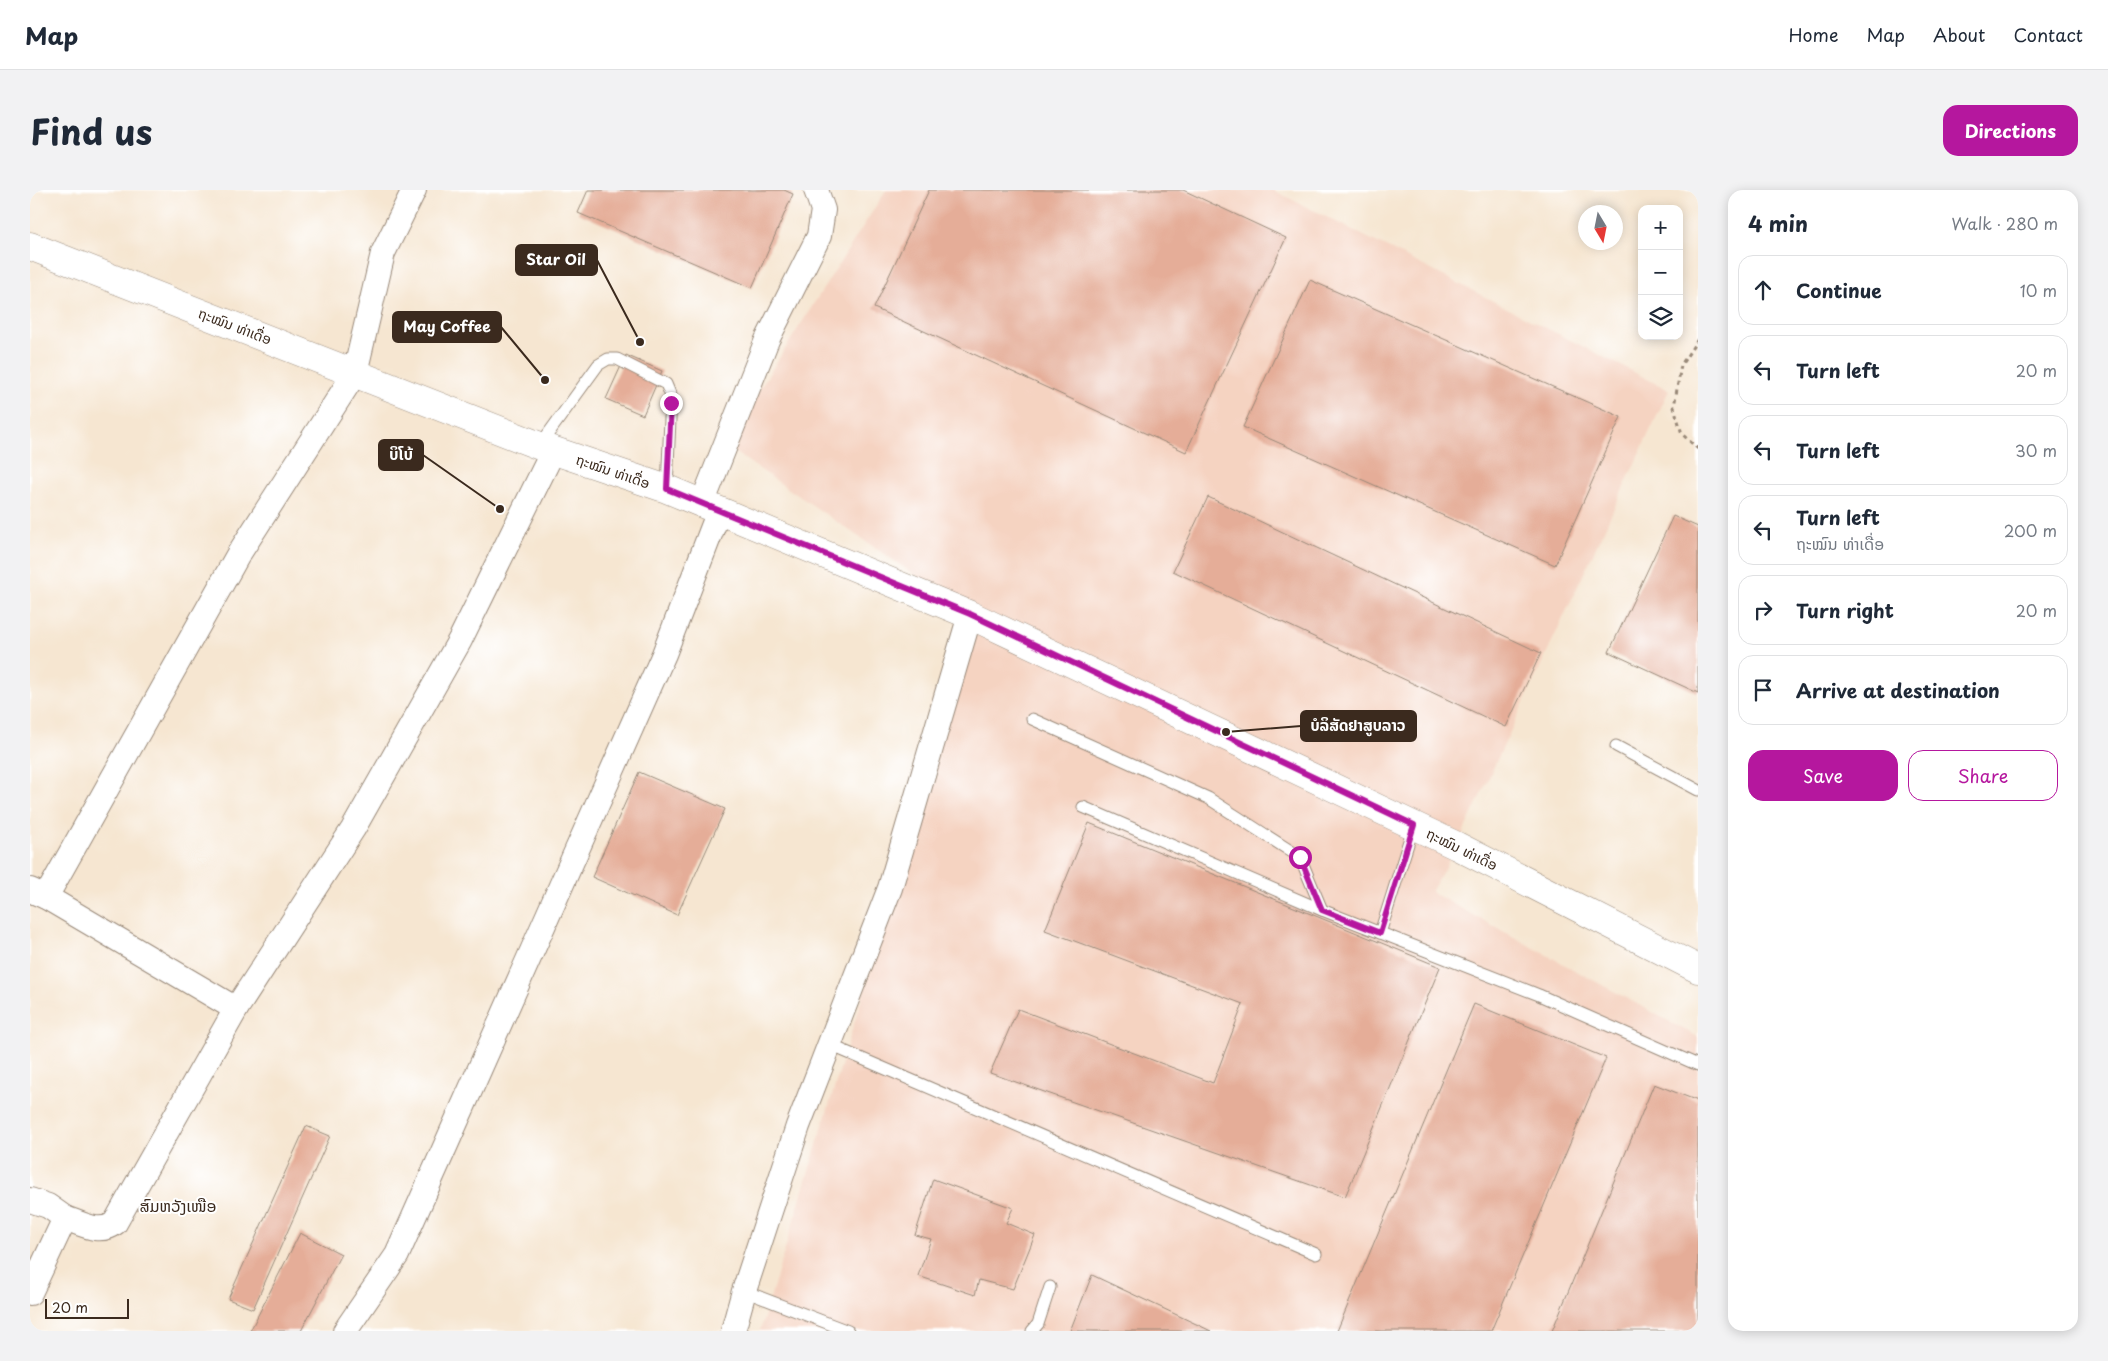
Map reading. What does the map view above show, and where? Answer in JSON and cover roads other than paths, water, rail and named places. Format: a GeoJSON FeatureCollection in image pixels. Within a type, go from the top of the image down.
{"type":"FeatureCollection","features":[{"type":"Feature","properties":{"kind":"main road","name":"ຖະໝົນ ທ່າເດື່ອ"},"geometry":{"type":"LineString","coordinates":[[30,246],[546,448],[667,489],[970,614],[1414,825],[1698,969]]}},
{"type":"Feature","properties":{"kind":"street"},"geometry":{"type":"LineString","coordinates":[[236,1009],[38,894],[238,556],[355,373],[383,253],[414,190]]}},
{"type":"Feature","properties":{"kind":"street"},"geometry":{"type":"LineString","coordinates":[[345,1331],[397,1255],[664,654],[710,507],[767,340],[819,236],[823,210],[816,190]]}},
{"type":"Feature","properties":{"kind":"street"},"geometry":{"type":"LineString","coordinates":[[30,1200],[48,1206],[65,1218],[99,1230],[109,1228],[115,1223],[236,1009],[353,829],[460,640],[546,448]]}},
{"type":"Feature","properties":{"kind":"street"},"geometry":{"type":"LineString","coordinates":[[733,1331],[744,1291],[798,1126],[890,888],[970,614]]}},
{"type":"Feature","properties":{"kind":"street"},"geometry":{"type":"LineString","coordinates":[[30,1294],[65,1218]]}},
{"type":"Feature","properties":{"kind":"lane"},"geometry":{"type":"LineString","coordinates":[[546,448],[598,365],[608,359],[616,359],[666,384],[669,390],[671,396],[667,489]]}},
{"type":"Feature","properties":{"kind":"lane"},"geometry":{"type":"LineString","coordinates":[[1032,719],[1208,798],[1300,857],[1322,910]]}},
{"type":"Feature","properties":{"kind":"lane"},"geometry":{"type":"LineString","coordinates":[[1616,746],[1698,790]]}},
{"type":"Feature","properties":{"kind":"lane"},"geometry":{"type":"LineString","coordinates":[[1083,807],[1322,910],[1539,995],[1698,1065]]}},
{"type":"Feature","properties":{"kind":"lane"},"geometry":{"type":"LineString","coordinates":[[1380,933],[1414,825]]}},
{"type":"Feature","properties":{"kind":"lane"},"geometry":{"type":"LineString","coordinates":[[830,1045],[1316,1254]]}},
{"type":"Feature","properties":{"kind":"lane"},"geometry":{"type":"LineString","coordinates":[[1032,1331],[1038,1324],[1050,1287]]}},
{"type":"Feature","properties":{"kind":"lane"},"geometry":{"type":"LineString","coordinates":[[744,1291],[848,1331]]}},
{"type":"Feature","properties":{"kind":"place","name":"Star Oil"},"geometry":{"type":"Point","coordinates":[640,342]}},
{"type":"Feature","properties":{"kind":"place","name":"May Coffee"},"geometry":{"type":"Point","coordinates":[545,380]}},
{"type":"Feature","properties":{"kind":"place","name":"ບິໂບ້"},"geometry":{"type":"Point","coordinates":[500,509]}},
{"type":"Feature","properties":{"kind":"place","name":"ບໍລິສັດຢາສູບລາວ"},"geometry":{"type":"Point","coordinates":[1226,732]}},
{"type":"Feature","properties":{"kind":"district","name":"ສົມຫວັງເໜືອ"},"geometry":{"type":"Point","coordinates":[178,1205]}}]}
